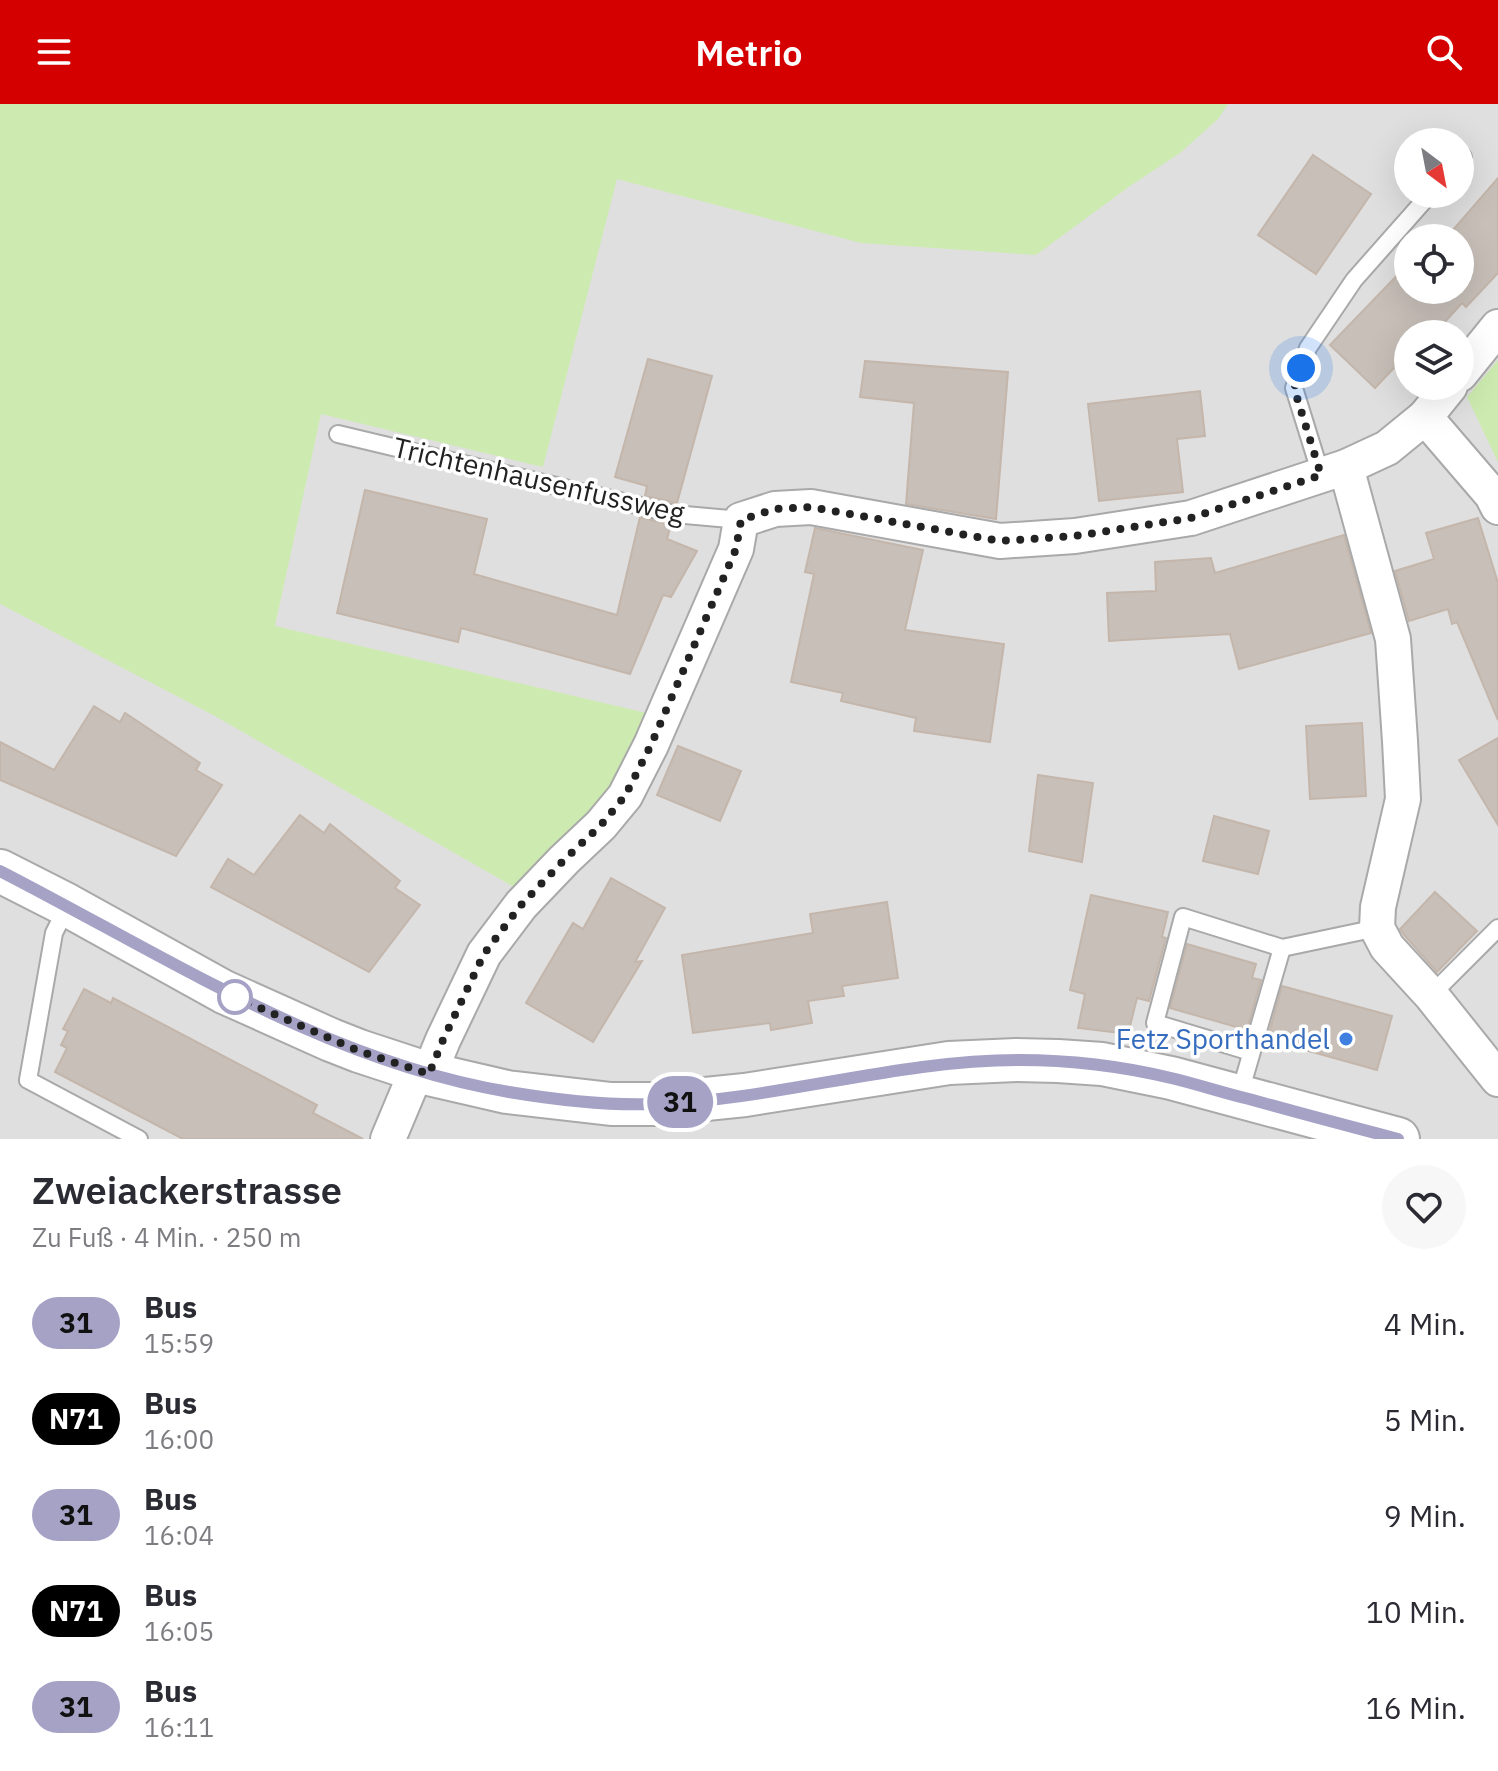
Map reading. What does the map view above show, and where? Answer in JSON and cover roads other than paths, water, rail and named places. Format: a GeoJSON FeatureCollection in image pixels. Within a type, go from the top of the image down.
{"type":"FeatureCollection","features":[{"type":"Feature","properties":{"kind":"street"},"geometry":{"type":"LineString","coordinates":[[1474,357],[1498,327]]}},
{"type":"Feature","properties":{"kind":"street"},"geometry":{"type":"LineString","coordinates":[[388,1139],[443,1040],[484,954],[521,905],[601,825],[625,796],[651,745],[736,549],[741,520],[775,509],[811,507],[1000,541],[1075,536],[1191,518],[1334,471],[1387,448],[1425,417],[1439,400]]}},
{"type":"Feature","properties":{"kind":"street"},"geometry":{"type":"LineString","coordinates":[[1425,417],[1492,495],[1498,507]]}},
{"type":"Feature","properties":{"kind":"street"},"geometry":{"type":"LineString","coordinates":[[1334,471],[1393,639],[1403,799],[1378,907],[1377,928],[1387,947],[1431,995],[1498,1079]]}},
{"type":"Feature","properties":{"kind":"street"},"geometry":{"type":"LineString","coordinates":[[0,871],[239,999],[359,1051],[423,1072],[507,1092],[611,1104],[657,1104],[745,1095],[949,1063],[1016,1060],[1102,1064],[1171,1078],[1398,1139]]}},
{"type":"Feature","properties":{"kind":"lane"},"geometry":{"type":"LineString","coordinates":[[1334,471],[1294,388],[1308,348],[1354,280],[1418,208]]}},
{"type":"Feature","properties":{"kind":"lane","name":"Trichtenhausenfussweg"},"geometry":{"type":"LineString","coordinates":[[338,434],[674,514],[741,520]]}},
{"type":"Feature","properties":{"kind":"lane"},"geometry":{"type":"LineString","coordinates":[[67,905],[54,933],[28,1080],[139,1139]]}},
{"type":"Feature","properties":{"kind":"lane"},"geometry":{"type":"LineString","coordinates":[[1251,1052],[1155,1023],[1183,917],[1282,948],[1377,928]]}},
{"type":"Feature","properties":{"kind":"lane"},"geometry":{"type":"LineString","coordinates":[[1431,995],[1498,928]]}},
{"type":"Feature","properties":{"kind":"lane"},"geometry":{"type":"LineString","coordinates":[[1239,1097],[1282,948]]}},
{"type":"Feature","properties":{"kind":"place","name":"Fetz Sporthandel"},"geometry":{"type":"Point","coordinates":[1346,1039]}}]}
